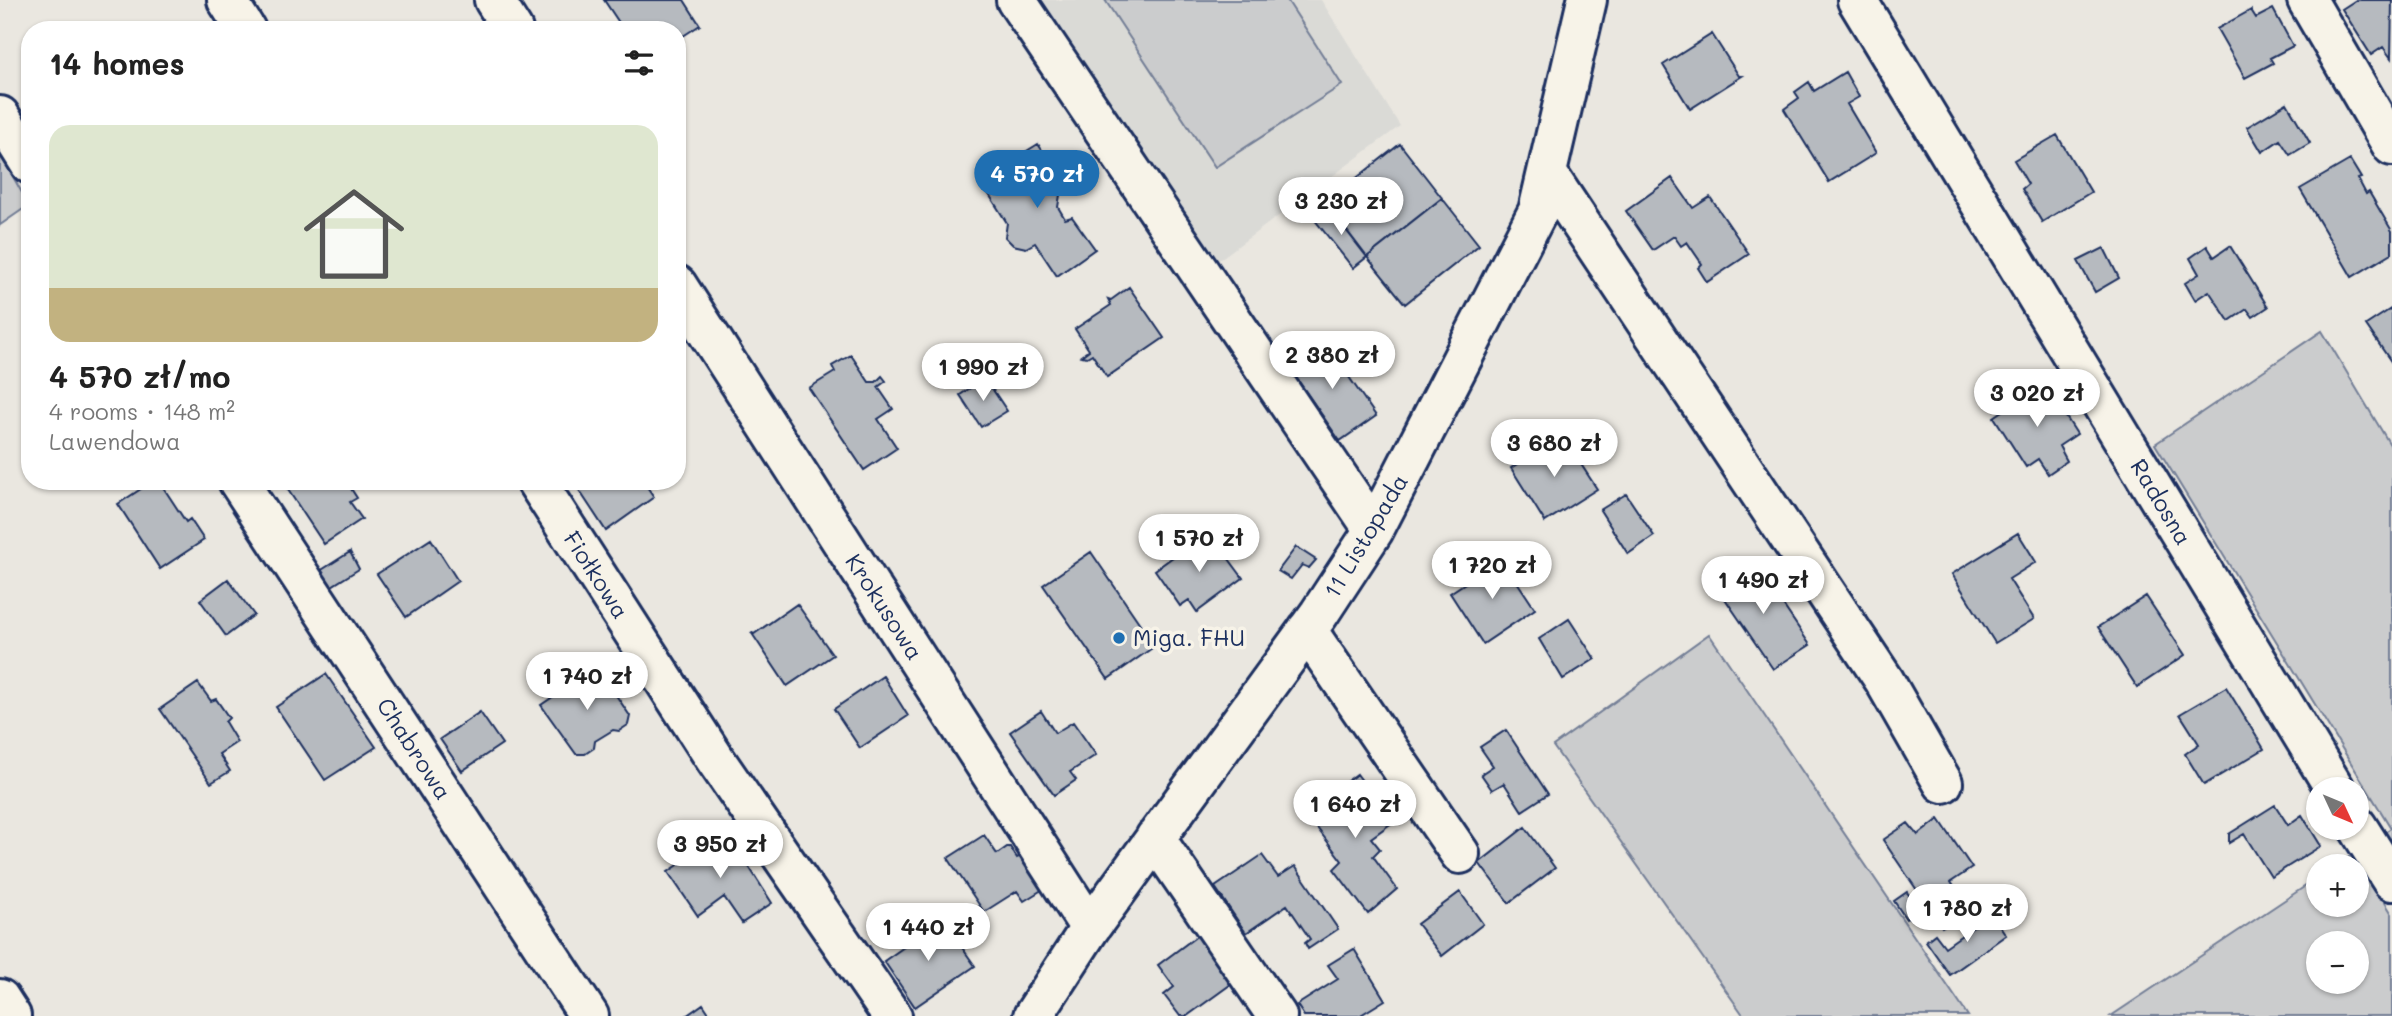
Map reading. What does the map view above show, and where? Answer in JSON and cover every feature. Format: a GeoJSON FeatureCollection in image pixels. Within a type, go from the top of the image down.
{"type":"FeatureCollection","features":[{"type":"Feature","properties":{"kind":"street"},"geometry":{"type":"LineString","coordinates":[[227,0],[240,21]]}},
{"type":"Feature","properties":{"kind":"street"},"geometry":{"type":"LineString","coordinates":[[494,0],[507,21]]}},
{"type":"Feature","properties":{"kind":"street"},"geometry":{"type":"LineString","coordinates":[[1016,0],[1374,530]]}},
{"type":"Feature","properties":{"kind":"street","name":"11 Listopada"},"geometry":{"type":"LineString","coordinates":[[1033,1016],[1090,928],[1307,630],[1374,530],[1538,211],[1587,0]]}},
{"type":"Feature","properties":{"kind":"street","name":"Radosna"},"geometry":{"type":"LineString","coordinates":[[1857,0],[2328,777]]}},
{"type":"Feature","properties":{"kind":"street"},"geometry":{"type":"LineString","coordinates":[[2307,0],[2392,146]]}},
{"type":"Feature","properties":{"kind":"street"},"geometry":{"type":"LineString","coordinates":[[0,116],[21,150]]}},
{"type":"Feature","properties":{"kind":"street"},"geometry":{"type":"LineString","coordinates":[[1547,173],[1884,680],[1943,783]]}},
{"type":"Feature","properties":{"kind":"street","name":"Krokusowa"},"geometry":{"type":"LineString","coordinates":[[686,299],[1090,928]]}},
{"type":"Feature","properties":{"kind":"street","name":"Chabrowa"},"geometry":{"type":"LineString","coordinates":[[244,490],[589,1016]]}},
{"type":"Feature","properties":{"kind":"street","name":"Fiołkowa"},"geometry":{"type":"LineString","coordinates":[[542,490],[715,759],[892,1016]]}},
{"type":"Feature","properties":{"kind":"street"},"geometry":{"type":"LineString","coordinates":[[1307,630],[1460,855]]}},
{"type":"Feature","properties":{"kind":"street"},"geometry":{"type":"LineString","coordinates":[[1155,838],[1277,1016]]}},
{"type":"Feature","properties":{"kind":"street"},"geometry":{"type":"LineString","coordinates":[[2366,840],[2392,881]]}},
{"type":"Feature","properties":{"kind":"street"},"geometry":{"type":"LineString","coordinates":[[0,999],[11,1016]]}},
{"type":"Feature","properties":{"kind":"shaded area"},"geometry":{"type":"Polygon","coordinates":[[[1038,0],[1321,0],[1400,126],[1212,265],[1038,0]]]}},
{"type":"Feature","properties":{"kind":"shaded area"},"geometry":{"type":"Polygon","coordinates":[[[1105,0],[1287,0],[1342,85],[1215,167],[1105,0]]]}},
{"type":"Feature","properties":{"kind":"shaded area"},"geometry":{"type":"Polygon","coordinates":[[[0,154],[21,191],[21,211],[0,225],[0,154]]]}},
{"type":"Feature","properties":{"kind":"shaded area"},"geometry":{"type":"Polygon","coordinates":[[[2322,331],[2392,448],[2392,861],[2377,837],[2391,828],[2370,794],[2370,777],[2360,777],[2155,444],[2322,331]]]}},
{"type":"Feature","properties":{"kind":"shaded area"},"geometry":{"type":"Polygon","coordinates":[[[1709,634],[1968,1016],[1744,1016],[1553,746],[1709,634]]]}},
{"type":"Feature","properties":{"kind":"shaded area"},"geometry":{"type":"Polygon","coordinates":[[[2369,876],[2392,914],[2392,1016],[2111,1016],[2306,886],[2306,917],[2369,917],[2369,876]]]}},
{"type":"Feature","properties":{"kind":"building"},"geometry":{"type":"Polygon","coordinates":[[[604,0],[684,0],[700,25],[686,34],[686,21],[618,21],[604,0]]]}},
{"type":"Feature","properties":{"kind":"building"},"geometry":{"type":"Polygon","coordinates":[[[2356,0],[2392,0],[2391,58],[2383,47],[2371,55],[2342,9],[2356,0]]]}},
{"type":"Feature","properties":{"kind":"building"},"geometry":{"type":"Polygon","coordinates":[[[2273,9],[2293,46],[2270,58],[2273,63],[2245,78],[2217,29],[2251,10],[2256,18],[2273,9]]]}},
{"type":"Feature","properties":{"kind":"building"},"geometry":{"type":"Polygon","coordinates":[[[1712,34],[1739,76],[1742,76],[1690,109],[1663,65],[1712,34]]]}},
{"type":"Feature","properties":{"kind":"building"},"geometry":{"type":"Polygon","coordinates":[[[1845,72],[1859,97],[1847,104],[1876,153],[1829,182],[1784,109],[1799,98],[1795,92],[1809,82],[1814,91],[1845,72]]]}},
{"type":"Feature","properties":{"kind":"building"},"geometry":{"type":"Polygon","coordinates":[[[2287,103],[2310,143],[2290,155],[2280,140],[2262,152],[2247,127],[2287,103]]]}},
{"type":"Feature","properties":{"kind":"building"},"geometry":{"type":"Polygon","coordinates":[[[2057,135],[2091,192],[2042,222],[2022,189],[2028,184],[2014,160],[2057,135]]]}},
{"type":"Feature","properties":{"kind":"building"},"geometry":{"type":"Polygon","coordinates":[[[1038,144],[1064,183],[1057,190],[1060,195],[1058,207],[1065,219],[1072,217],[1095,249],[1057,276],[1035,243],[1026,248],[1013,245],[1005,237],[1007,223],[980,180],[1038,144]]]}},
{"type":"Feature","properties":{"kind":"building"},"geometry":{"type":"Polygon","coordinates":[[[1400,144],[1442,198],[1367,257],[1325,203],[1400,144]]]}},
{"type":"Feature","properties":{"kind":"building"},"geometry":{"type":"Polygon","coordinates":[[[2350,160],[2361,178],[2358,179],[2366,194],[2369,192],[2392,231],[2392,253],[2352,277],[2300,189],[2350,160]]]}},
{"type":"Feature","properties":{"kind":"building"},"geometry":{"type":"Polygon","coordinates":[[[1672,178],[1693,208],[1710,197],[1749,254],[1707,282],[1698,268],[1702,264],[1687,242],[1681,246],[1674,236],[1653,250],[1626,211],[1672,178]]]}},
{"type":"Feature","properties":{"kind":"building"},"geometry":{"type":"Polygon","coordinates":[[[1442,198],[1479,245],[1405,304],[1367,257],[1442,198]]]}},
{"type":"Feature","properties":{"kind":"building"},"geometry":{"type":"Polygon","coordinates":[[[1329,207],[1367,257],[1353,268],[1314,219],[1329,207]]]}},
{"type":"Feature","properties":{"kind":"building"},"geometry":{"type":"Polygon","coordinates":[[[2207,246],[2214,257],[2230,246],[2268,307],[2253,317],[2247,309],[2229,321],[2209,291],[2195,300],[2185,283],[2199,274],[2190,258],[2207,246]]]}},
{"type":"Feature","properties":{"kind":"building"},"geometry":{"type":"Polygon","coordinates":[[[2104,248],[2119,278],[2095,292],[2078,261],[2104,248]]]}},
{"type":"Feature","properties":{"kind":"building"},"geometry":{"type":"Polygon","coordinates":[[[1129,287],[1164,338],[1107,377],[1092,354],[1081,356],[1089,350],[1075,329],[1111,305],[1108,299],[1111,300],[1129,287]]]}},
{"type":"Feature","properties":{"kind":"building"},"geometry":{"type":"Polygon","coordinates":[[[2392,308],[2392,363],[2366,325],[2392,308]]]}},
{"type":"Feature","properties":{"kind":"building"},"geometry":{"type":"Polygon","coordinates":[[[1324,341],[1376,416],[1340,441],[1288,366],[1324,341]]]}},
{"type":"Feature","properties":{"kind":"building"},"geometry":{"type":"Polygon","coordinates":[[[851,355],[869,382],[876,382],[882,376],[886,381],[878,387],[893,409],[878,419],[897,448],[864,470],[809,388],[835,372],[832,366],[851,355]]]}},
{"type":"Feature","properties":{"kind":"building"},"geometry":{"type":"Polygon","coordinates":[[[985,378],[1007,411],[981,427],[960,395],[985,378]]]}},
{"type":"Feature","properties":{"kind":"building"},"geometry":{"type":"Polygon","coordinates":[[[2044,383],[2077,434],[2059,446],[2067,461],[2048,474],[2038,459],[2026,467],[1994,417],[2044,383]]]}},
{"type":"Feature","properties":{"kind":"building"},"geometry":{"type":"Polygon","coordinates":[[[1562,435],[1597,489],[1545,522],[1511,468],[1562,435]]]}},
{"type":"Feature","properties":{"kind":"building"},"geometry":{"type":"Polygon","coordinates":[[[139,490],[165,490],[186,522],[190,519],[204,540],[160,569],[118,504],[139,490]]]}},
{"type":"Feature","properties":{"kind":"building"},"geometry":{"type":"Polygon","coordinates":[[[288,490],[352,490],[357,498],[350,502],[362,519],[324,544],[288,490]]]}},
{"type":"Feature","properties":{"kind":"building"},"geometry":{"type":"Polygon","coordinates":[[[579,490],[649,490],[654,497],[606,531],[579,490]]]}},
{"type":"Feature","properties":{"kind":"building"},"geometry":{"type":"Polygon","coordinates":[[[1626,494],[1654,536],[1628,554],[1600,510],[1626,494]]]}},
{"type":"Feature","properties":{"kind":"building"},"geometry":{"type":"Polygon","coordinates":[[[2018,533],[2036,562],[2009,579],[2034,619],[1995,643],[1952,574],[2018,533]]]}},
{"type":"Feature","properties":{"kind":"building"},"geometry":{"type":"Polygon","coordinates":[[[1212,536],[1243,578],[1197,612],[1189,600],[1180,606],[1155,570],[1188,546],[1193,550],[1212,536]]]}},
{"type":"Feature","properties":{"kind":"building"},"geometry":{"type":"Polygon","coordinates":[[[431,539],[458,581],[406,617],[377,574],[431,539]]]}},
{"type":"Feature","properties":{"kind":"building"},"geometry":{"type":"Polygon","coordinates":[[[1296,547],[1316,560],[1309,568],[1302,565],[1291,579],[1278,571],[1296,547]]]}},
{"type":"Feature","properties":{"kind":"building"},"geometry":{"type":"Polygon","coordinates":[[[350,552],[359,569],[330,587],[320,571],[350,552]]]}},
{"type":"Feature","properties":{"kind":"building"},"geometry":{"type":"Polygon","coordinates":[[[1091,552],[1155,646],[1108,679],[1043,585],[1091,552]]]}},
{"type":"Feature","properties":{"kind":"building"},"geometry":{"type":"Polygon","coordinates":[[[1502,559],[1535,609],[1483,644],[1450,593],[1502,559]]]}},
{"type":"Feature","properties":{"kind":"building"},"geometry":{"type":"Polygon","coordinates":[[[1754,562],[1810,645],[1773,669],[1717,587],[1754,562]]]}},
{"type":"Feature","properties":{"kind":"building"},"geometry":{"type":"Polygon","coordinates":[[[228,579],[254,615],[226,636],[200,600],[228,579]]]}},
{"type":"Feature","properties":{"kind":"building"},"geometry":{"type":"Polygon","coordinates":[[[2146,596],[2185,655],[2137,687],[2098,627],[2146,596]]]}},
{"type":"Feature","properties":{"kind":"building"},"geometry":{"type":"Polygon","coordinates":[[[797,604],[833,655],[787,686],[751,632],[754,634],[797,604]]]}},
{"type":"Feature","properties":{"kind":"building"},"geometry":{"type":"Polygon","coordinates":[[[1569,619],[1595,659],[1563,679],[1539,639],[1569,619]]]}},
{"type":"Feature","properties":{"kind":"building"},"geometry":{"type":"Polygon","coordinates":[[[597,667],[630,716],[628,725],[595,741],[594,748],[585,754],[576,754],[541,705],[597,667]]]}},
{"type":"Feature","properties":{"kind":"building"},"geometry":{"type":"Polygon","coordinates":[[[326,674],[376,747],[325,780],[276,707],[326,674]]]}},
{"type":"Feature","properties":{"kind":"building"},"geometry":{"type":"Polygon","coordinates":[[[883,676],[908,716],[860,748],[834,709],[883,676]]]}},
{"type":"Feature","properties":{"kind":"building"},"geometry":{"type":"Polygon","coordinates":[[[198,683],[211,701],[216,699],[229,718],[225,722],[237,742],[219,754],[230,771],[211,783],[160,709],[198,683]]]}},
{"type":"Feature","properties":{"kind":"building"},"geometry":{"type":"Polygon","coordinates":[[[2226,687],[2264,749],[2204,785],[2185,754],[2199,744],[2180,714],[2226,687]]]}},
{"type":"Feature","properties":{"kind":"building"},"geometry":{"type":"Polygon","coordinates":[[[1041,711],[1055,733],[1073,722],[1096,755],[1070,772],[1076,780],[1054,795],[1010,732],[1041,711]]]}},
{"type":"Feature","properties":{"kind":"building"},"geometry":{"type":"Polygon","coordinates":[[[480,712],[502,744],[462,771],[440,739],[480,712]]]}},
{"type":"Feature","properties":{"kind":"building"},"geometry":{"type":"Polygon","coordinates":[[[1506,730],[1548,794],[1522,811],[1504,783],[1492,790],[1481,774],[1493,766],[1480,747],[1506,730]]]}},
{"type":"Feature","properties":{"kind":"building"},"geometry":{"type":"Polygon","coordinates":[[[1357,774],[1393,822],[1371,838],[1380,849],[1373,856],[1397,889],[1368,914],[1334,869],[1342,861],[1305,812],[1357,774]]]}},
{"type":"Feature","properties":{"kind":"building"},"geometry":{"type":"Polygon","coordinates":[[[2275,805],[2288,825],[2302,815],[2306,822],[2306,840],[2317,840],[2321,846],[2271,877],[2244,834],[2229,843],[2229,834],[2275,805]]]}},
{"type":"Feature","properties":{"kind":"building"},"geometry":{"type":"Polygon","coordinates":[[[1939,819],[1972,868],[1951,882],[1958,893],[1945,902],[1956,918],[1942,927],[1883,840],[1908,823],[1918,835],[1939,819]]]}},
{"type":"Feature","properties":{"kind":"building"},"geometry":{"type":"Polygon","coordinates":[[[1525,827],[1555,868],[1509,903],[1479,863],[1525,827]]]}},
{"type":"Feature","properties":{"kind":"building"},"geometry":{"type":"Polygon","coordinates":[[[727,832],[772,903],[742,923],[724,897],[698,916],[668,872],[727,832]]]}},
{"type":"Feature","properties":{"kind":"building"},"geometry":{"type":"Polygon","coordinates":[[[984,835],[997,854],[1010,847],[1017,858],[1023,855],[1045,888],[1024,901],[1017,891],[984,912],[948,858],[984,835]]]}},
{"type":"Feature","properties":{"kind":"building"},"geometry":{"type":"Polygon","coordinates":[[[1262,855],[1278,877],[1295,866],[1338,929],[1308,949],[1305,943],[1310,939],[1287,905],[1246,933],[1215,887],[1262,855]]]}},
{"type":"Feature","properties":{"kind":"building"},"geometry":{"type":"Polygon","coordinates":[[[1460,892],[1483,924],[1442,956],[1417,924],[1460,892]]]}},
{"type":"Feature","properties":{"kind":"building"},"geometry":{"type":"Polygon","coordinates":[[[1907,892],[1919,911],[1906,919],[1894,901],[1907,892]]]}},
{"type":"Feature","properties":{"kind":"building"},"geometry":{"type":"Polygon","coordinates":[[[1992,914],[2006,935],[1950,975],[1926,941],[1935,934],[1945,947],[1992,914]]]}},
{"type":"Feature","properties":{"kind":"building"},"geometry":{"type":"Polygon","coordinates":[[[944,922],[975,966],[915,1007],[884,961],[904,947],[904,936],[916,928],[927,932],[944,922]]]}},
{"type":"Feature","properties":{"kind":"building"},"geometry":{"type":"Polygon","coordinates":[[[1201,933],[1234,982],[1187,1016],[1180,1016],[1164,995],[1174,987],[1158,965],[1201,933]]]}},
{"type":"Feature","properties":{"kind":"building"},"geometry":{"type":"Polygon","coordinates":[[[1354,949],[1385,1000],[1359,1016],[1304,1016],[1297,1005],[1338,979],[1328,965],[1354,949]]]}},
{"type":"Feature","properties":{"kind":"building"},"geometry":{"type":"Polygon","coordinates":[[[703,1004],[711,1016],[686,1016],[703,1004]]]}},
{"type":"Feature","properties":{"kind":"place","name":"Miga. FHU"},"geometry":{"type":"Point","coordinates":[1119,638]}}]}
